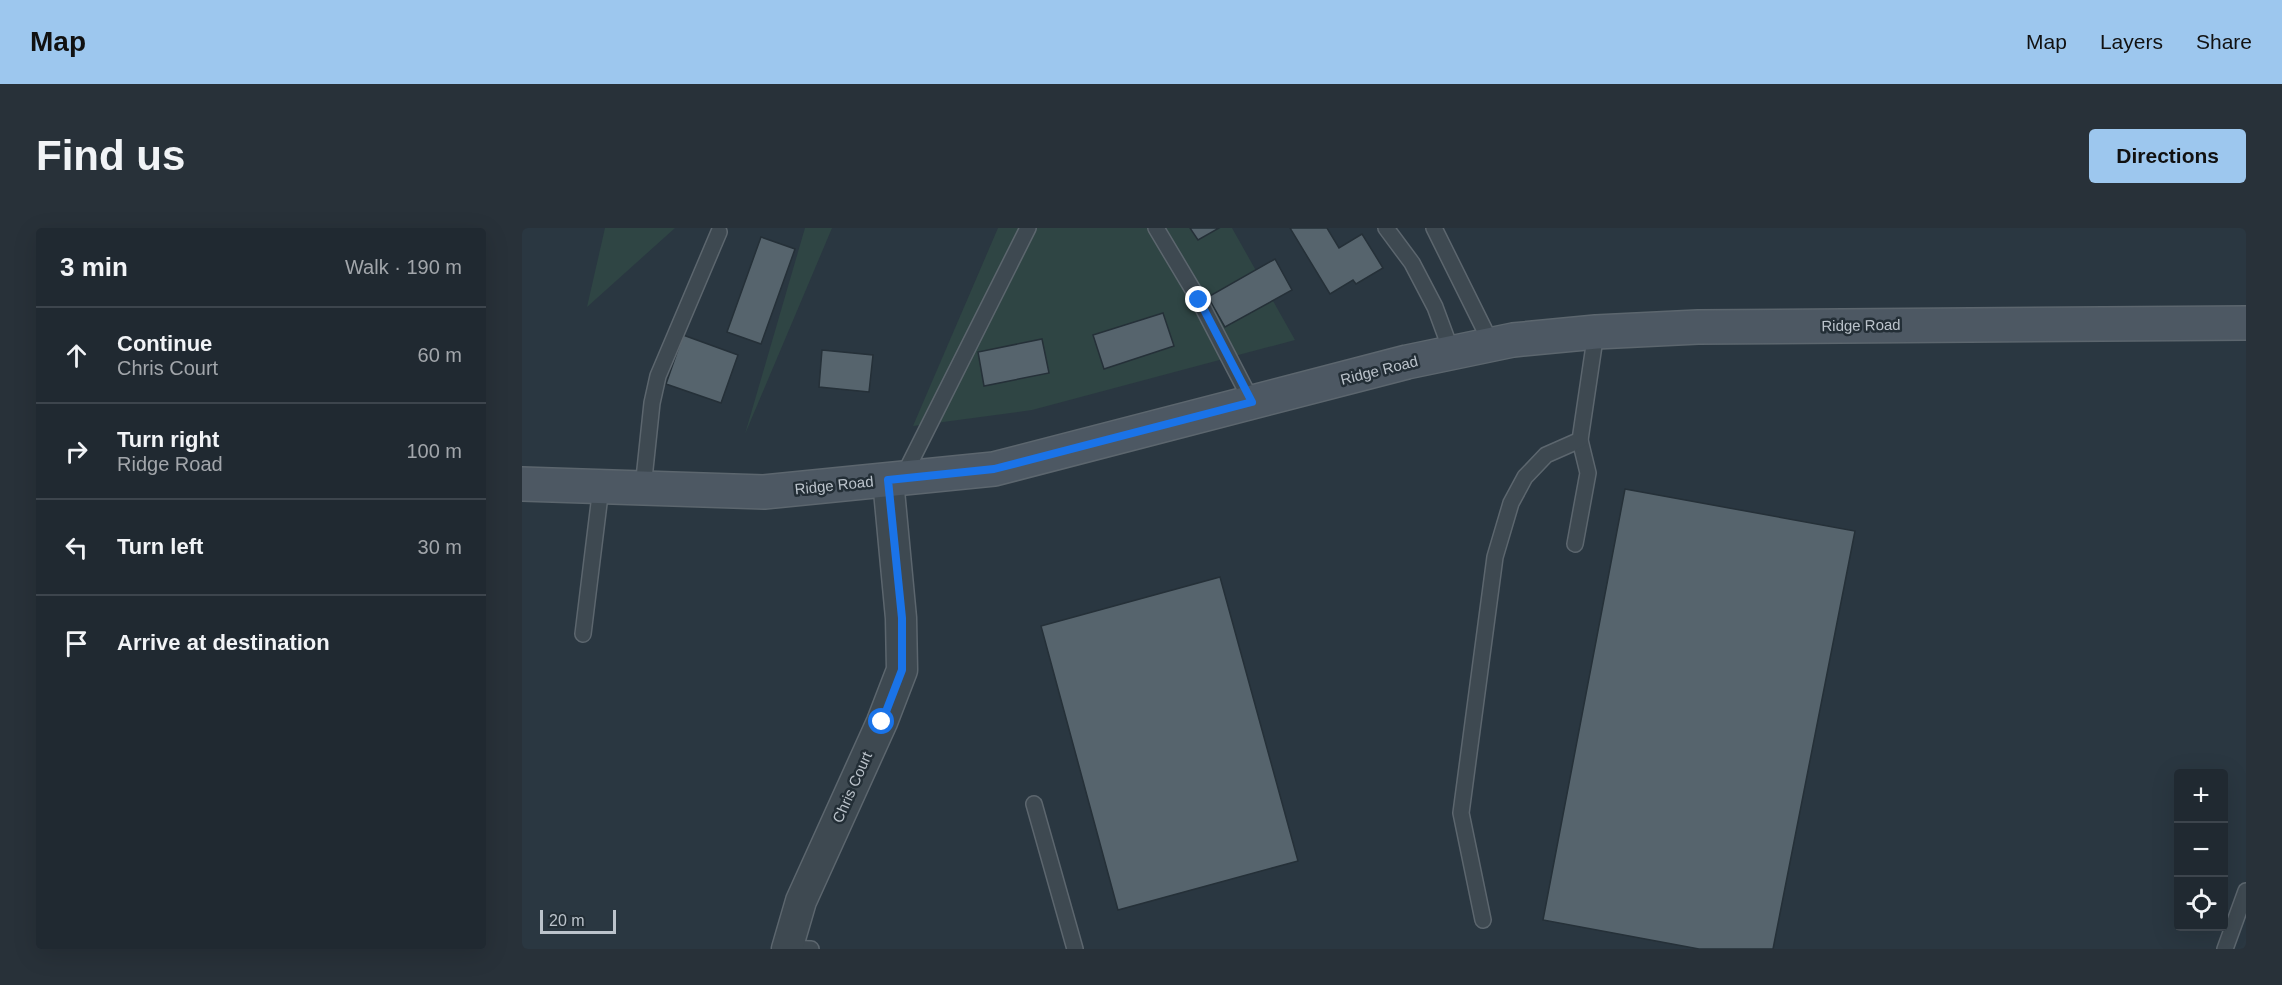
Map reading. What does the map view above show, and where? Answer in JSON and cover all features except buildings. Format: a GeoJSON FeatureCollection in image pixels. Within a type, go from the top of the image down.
{"type":"FeatureCollection","features":[{"type":"Feature","properties":{"kind":"street","name":"Ridge Road"},"geometry":{"type":"LineString","coordinates":[[522,484],[764,492],[994,469],[1407,362],[1513,340],[1596,332],[1698,327],[2246,323]]}},
{"type":"Feature","properties":{"kind":"street","name":"Chris Court"},"geometry":{"type":"LineString","coordinates":[[795,949],[801,901],[882,722],[902,670],[902,618],[895,479]]}},
{"type":"Feature","properties":{"kind":"lane"},"geometry":{"type":"LineString","coordinates":[[895,479],[1028,228]]}},
{"type":"Feature","properties":{"kind":"lane"},"geometry":{"type":"LineString","coordinates":[[1156,228],[1199,300],[1252,402]]}},
{"type":"Feature","properties":{"kind":"lane"},"geometry":{"type":"LineString","coordinates":[[1386,228],[1417,272],[1435,307],[1452,353]]}},
{"type":"Feature","properties":{"kind":"lane"},"geometry":{"type":"LineString","coordinates":[[1434,228],[1492,345]]}},
{"type":"Feature","properties":{"kind":"lane"},"geometry":{"type":"LineString","coordinates":[[643,488],[652,403],[658,375],[719,232]]}},
{"type":"Feature","properties":{"kind":"lane"},"geometry":{"type":"LineString","coordinates":[[1575,544],[1588,474],[1580,440],[1596,332]]}},
{"type":"Feature","properties":{"kind":"lane"},"geometry":{"type":"LineString","coordinates":[[1483,920],[1461,813],[1495,557],[1511,503],[1525,477],[1546,455],[1580,440]]}},
{"type":"Feature","properties":{"kind":"lane"},"geometry":{"type":"LineString","coordinates":[[583,634],[601,486]]}},
{"type":"Feature","properties":{"kind":"lane"},"geometry":{"type":"LineString","coordinates":[[1034,804],[1076,949]]}},
{"type":"Feature","properties":{"kind":"lane"},"geometry":{"type":"LineString","coordinates":[[2225,949],[2246,891]]}},
{"type":"Feature","properties":{"kind":"green space"},"geometry":{"type":"Polygon","coordinates":[[[605,228],[675,228],[587,307],[605,228]]]}},
{"type":"Feature","properties":{"kind":"green space"},"geometry":{"type":"Polygon","coordinates":[[[805,228],[832,228],[745,434],[805,228]]]}},
{"type":"Feature","properties":{"kind":"green space"},"geometry":{"type":"Polygon","coordinates":[[[998,228],[1232,228],[1295,340],[1032,410],[913,426],[998,228]]]}},
{"type":"Feature","properties":{"kind":"route"},"geometry":{"type":"LineString","coordinates":[[882,722],[902,670],[902,618],[888,480],[994,469],[1252,402],[1199,300]]}}]}
